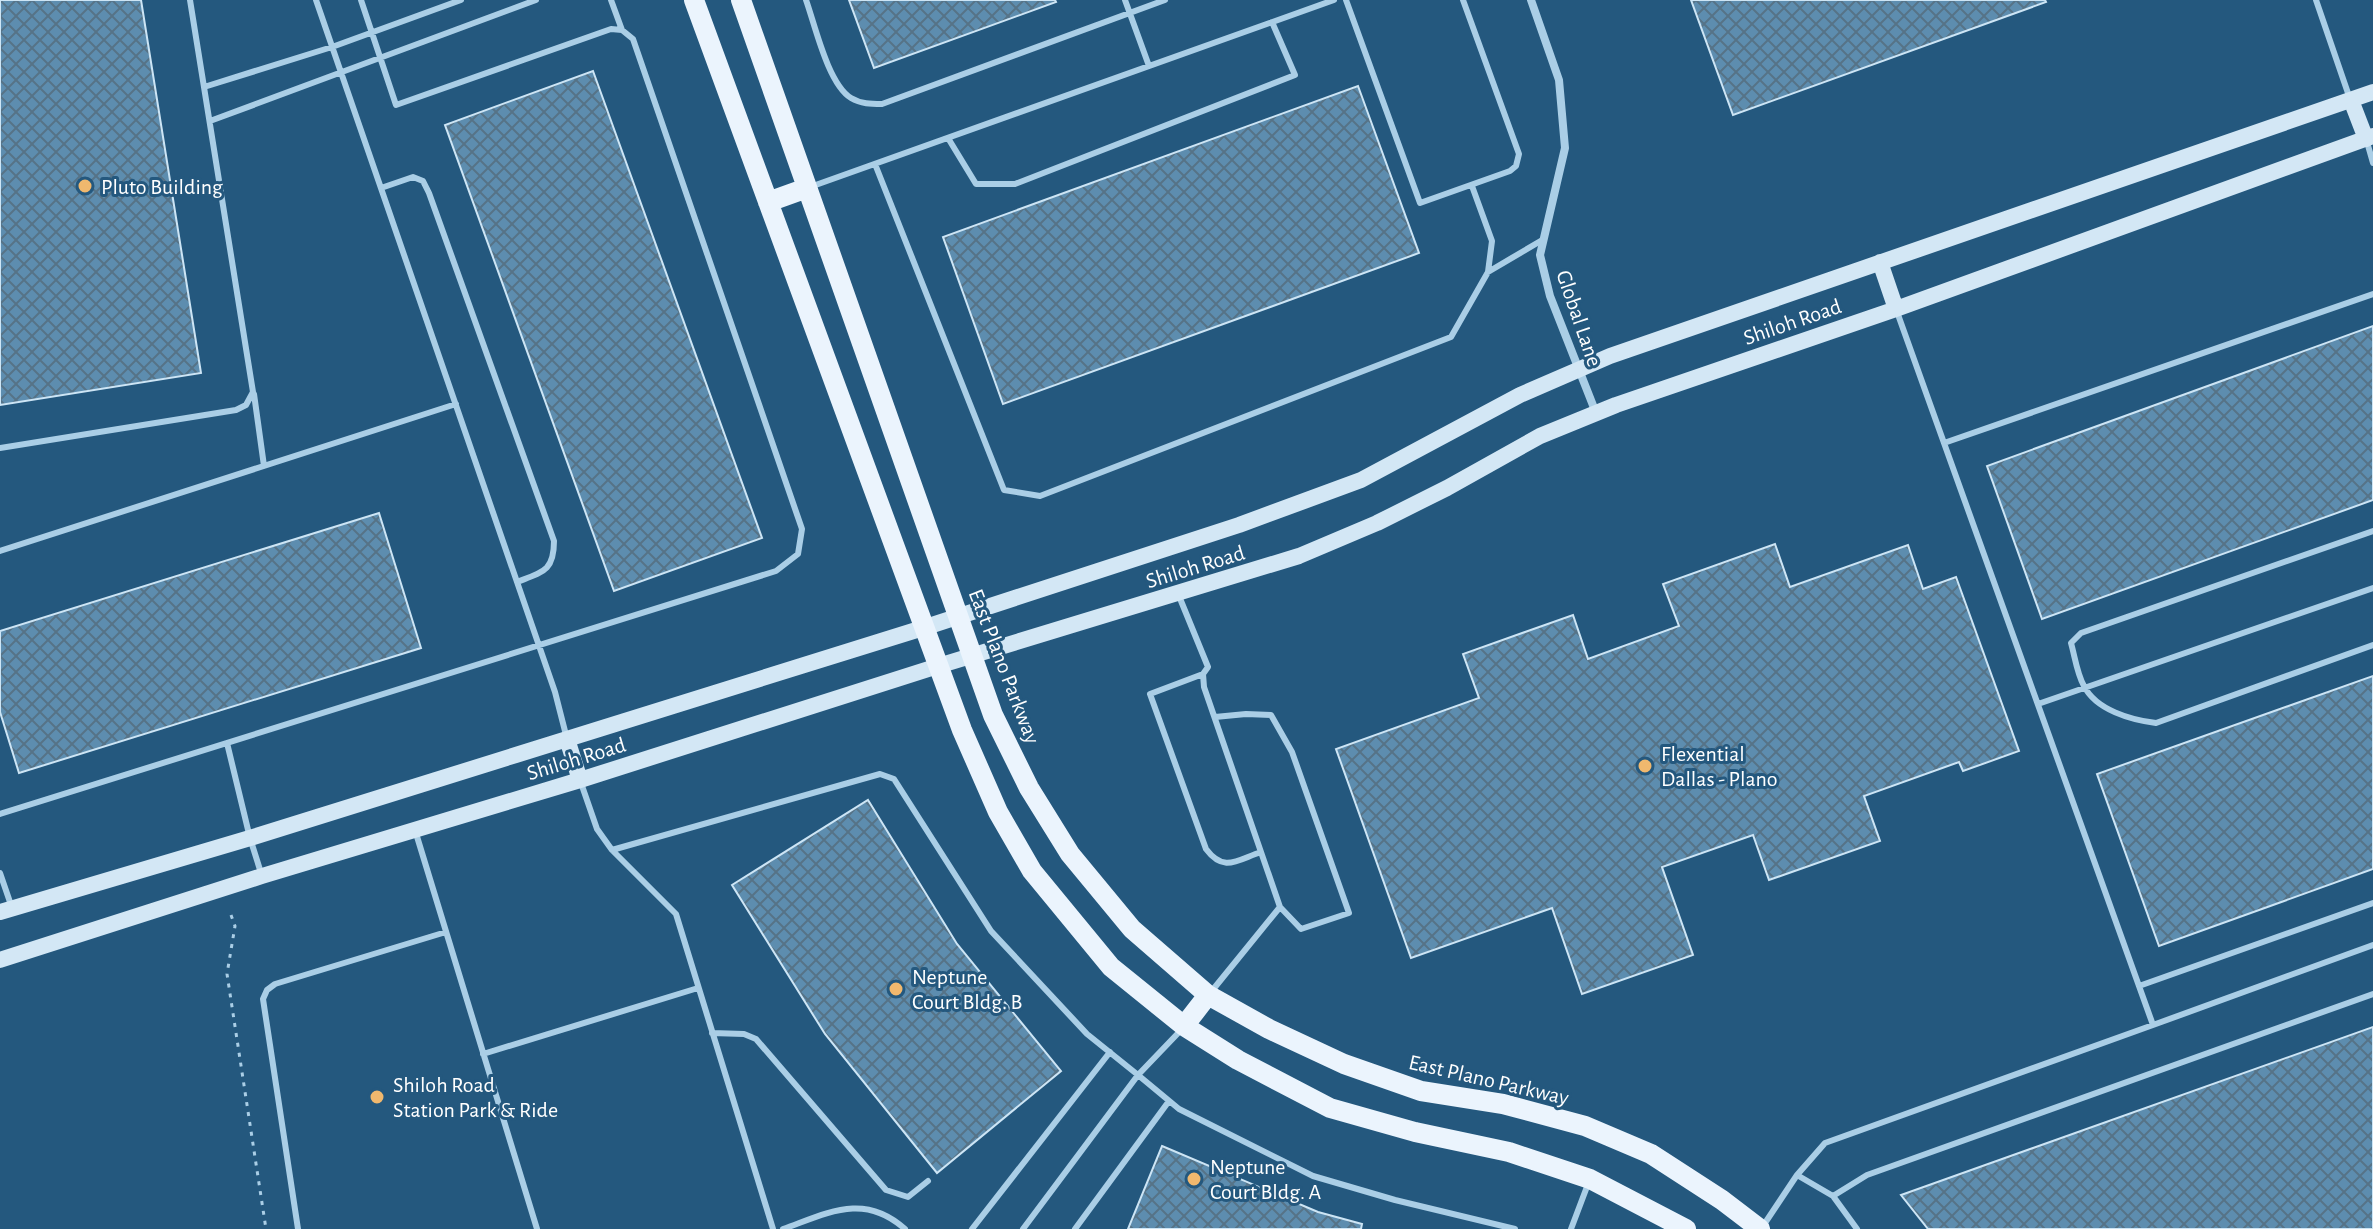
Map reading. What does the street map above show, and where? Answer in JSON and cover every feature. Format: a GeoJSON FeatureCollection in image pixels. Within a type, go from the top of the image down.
{"type":"FeatureCollection","features":[{"type":"Feature","properties":{"kind":"main road"},"geometry":{"type":"LineString","coordinates":[[694,0],[923,628],[998,812],[1032,871],[1111,967],[1184,1026],[1238,1060],[1330,1108],[1415,1132],[1509,1152],[1590,1179],[1686,1229]]}},
{"type":"Feature","properties":{"kind":"main road","name":"East Plano Parkway"},"geometry":{"type":"LineString","coordinates":[[741,0],[993,715],[1029,788],[1070,854],[1132,929],[1208,995],[1269,1029],[1331,1058],[1421,1091],[1503,1104],[1585,1126],[1651,1154],[1761,1229]]}},
{"type":"Feature","properties":{"kind":"main road","name":"Shiloh Road"},"geometry":{"type":"LineString","coordinates":[[6,910],[250,838],[923,628],[1239,525],[1361,480],[1520,395],[1624,351],[2373,92]]}},
{"type":"Feature","properties":{"kind":"main road"},"geometry":{"type":"LineString","coordinates":[[2351,100],[2369,137]]}},
{"type":"Feature","properties":{"kind":"main road","name":"Shiloh Road"},"geometry":{"type":"LineString","coordinates":[[0,960],[262,876],[1299,556],[1377,523],[1540,436],[1596,413],[1896,309],[2369,137]]}},
{"type":"Feature","properties":{"kind":"main road"},"geometry":{"type":"LineString","coordinates":[[768,202],[807,188]]}},
{"type":"Feature","properties":{"kind":"main road"},"geometry":{"type":"LineString","coordinates":[[1880,262],[1896,309]]}},
{"type":"Feature","properties":{"kind":"main road"},"geometry":{"type":"LineString","coordinates":[[567,739],[580,780]]}},
{"type":"Feature","properties":{"kind":"main road"},"geometry":{"type":"LineString","coordinates":[[1184,1026],[1208,995]]}},
{"type":"Feature","properties":{"kind":"street","name":"Global Lane"},"geometry":{"type":"LineString","coordinates":[[1531,0],[1559,80],[1565,148],[1540,255],[1577,370],[1596,413]]}},
{"type":"Feature","properties":{"kind":"lane"},"geometry":{"type":"LineString","coordinates":[[190,0],[264,466]]}},
{"type":"Feature","properties":{"kind":"lane"},"geometry":{"type":"LineString","coordinates":[[316,0],[539,645],[567,739]]}},
{"type":"Feature","properties":{"kind":"lane"},"geometry":{"type":"LineString","coordinates":[[361,0],[396,105],[586,36],[611,29],[622,30]]}},
{"type":"Feature","properties":{"kind":"lane"},"geometry":{"type":"LineString","coordinates":[[204,87],[332,47],[461,0]]}},
{"type":"Feature","properties":{"kind":"lane"},"geometry":{"type":"LineString","coordinates":[[210,121],[536,0]]}},
{"type":"Feature","properties":{"kind":"lane"},"geometry":{"type":"LineString","coordinates":[[0,814],[776,571],[798,554],[802,529],[633,39],[622,30],[611,0]]}},
{"type":"Feature","properties":{"kind":"lane"},"geometry":{"type":"LineString","coordinates":[[806,0],[835,81],[848,97],[864,104],[882,104],[903,98],[1165,0]]}},
{"type":"Feature","properties":{"kind":"lane"},"geometry":{"type":"LineString","coordinates":[[1125,0],[1149,66]]}},
{"type":"Feature","properties":{"kind":"lane"},"geometry":{"type":"LineString","coordinates":[[807,188],[1334,0]]}},
{"type":"Feature","properties":{"kind":"lane"},"geometry":{"type":"LineString","coordinates":[[1346,0],[1420,203],[1510,171],[1519,154],[1463,0]]}},
{"type":"Feature","properties":{"kind":"lane"},"geometry":{"type":"LineString","coordinates":[[2316,0],[2351,100]]}},
{"type":"Feature","properties":{"kind":"lane"},"geometry":{"type":"LineString","coordinates":[[948,138],[976,184],[1015,184],[1295,75],[1272,22]]}},
{"type":"Feature","properties":{"kind":"lane"},"geometry":{"type":"LineString","coordinates":[[2369,137],[2373,163]]}},
{"type":"Feature","properties":{"kind":"lane"},"geometry":{"type":"LineString","coordinates":[[875,164],[1004,490],[1040,496],[1451,337],[1488,272],[1492,241],[1472,186]]}},
{"type":"Feature","properties":{"kind":"lane"},"geometry":{"type":"LineString","coordinates":[[381,188],[413,177],[423,181],[429,193],[554,541],[554,557],[545,571],[517,582]]}},
{"type":"Feature","properties":{"kind":"lane"},"geometry":{"type":"LineString","coordinates":[[1488,272],[1544,239]]}},
{"type":"Feature","properties":{"kind":"lane"},"geometry":{"type":"LineString","coordinates":[[1944,443],[2373,294]]}},
{"type":"Feature","properties":{"kind":"lane"},"geometry":{"type":"LineString","coordinates":[[1896,309],[2153,1025]]}},
{"type":"Feature","properties":{"kind":"lane"},"geometry":{"type":"LineString","coordinates":[[0,448],[236,410],[246,405],[253,392]]}},
{"type":"Feature","properties":{"kind":"lane"},"geometry":{"type":"LineString","coordinates":[[0,551],[456,404]]}},
{"type":"Feature","properties":{"kind":"lane"},"geometry":{"type":"LineString","coordinates":[[2373,531],[2081,633],[2071,643],[2084,688],[2108,709],[2131,719],[2156,723],[2373,645]]}},
{"type":"Feature","properties":{"kind":"lane"},"geometry":{"type":"LineString","coordinates":[[2038,704],[2373,588]]}},
{"type":"Feature","properties":{"kind":"lane"},"geometry":{"type":"LineString","coordinates":[[1178,594],[1208,667],[1203,674],[1150,694],[1206,849],[1215,861],[1227,864],[1261,852]]}},
{"type":"Feature","properties":{"kind":"lane"},"geometry":{"type":"LineString","coordinates":[[1203,674],[1204,687],[1280,907],[1301,929],[1349,913],[1292,752],[1271,715],[1215,717]]}},
{"type":"Feature","properties":{"kind":"lane"},"geometry":{"type":"LineString","coordinates":[[227,743],[262,876]]}},
{"type":"Feature","properties":{"kind":"lane"},"geometry":{"type":"LineString","coordinates":[[612,850],[880,774],[894,779],[991,931],[1087,1034],[1179,1109],[1313,1176],[1395,1200],[1515,1229]]}},
{"type":"Feature","properties":{"kind":"lane"},"geometry":{"type":"LineString","coordinates":[[580,780],[597,829],[612,850],[676,914],[773,1229]]}},
{"type":"Feature","properties":{"kind":"lane"},"geometry":{"type":"LineString","coordinates":[[415,830],[537,1229]]}},
{"type":"Feature","properties":{"kind":"lane"},"geometry":{"type":"LineString","coordinates":[[0,873],[6,910]]}},
{"type":"Feature","properties":{"kind":"lane"},"geometry":{"type":"LineString","coordinates":[[2139,986],[2373,903]]}},
{"type":"Feature","properties":{"kind":"lane"},"geometry":{"type":"LineString","coordinates":[[1208,995],[1280,907]]}},
{"type":"Feature","properties":{"kind":"lane"},"geometry":{"type":"LineString","coordinates":[[298,1229],[263,999],[267,990],[275,984],[446,932]]}},
{"type":"Feature","properties":{"kind":"lane"},"geometry":{"type":"LineString","coordinates":[[1761,1229],[1797,1175],[1825,1143],[2373,945]]}},
{"type":"Feature","properties":{"kind":"lane"},"geometry":{"type":"LineString","coordinates":[[483,1054],[698,988]]}},
{"type":"Feature","properties":{"kind":"lane"},"geometry":{"type":"LineString","coordinates":[[1833,1196],[1867,1175],[2373,994]]}},
{"type":"Feature","properties":{"kind":"lane"},"geometry":{"type":"LineString","coordinates":[[1023,1229],[1138,1075],[1184,1026]]}},
{"type":"Feature","properties":{"kind":"lane"},"geometry":{"type":"LineString","coordinates":[[712,1033],[744,1034],[756,1039],[886,1190],[908,1197],[928,1181]]}},
{"type":"Feature","properties":{"kind":"lane"},"geometry":{"type":"LineString","coordinates":[[972,1229],[1110,1052]]}},
{"type":"Feature","properties":{"kind":"lane"},"geometry":{"type":"LineString","coordinates":[[1075,1229],[1169,1101]]}},
{"type":"Feature","properties":{"kind":"lane"},"geometry":{"type":"LineString","coordinates":[[1797,1175],[1833,1196],[1857,1229]]}},
{"type":"Feature","properties":{"kind":"lane"},"geometry":{"type":"LineString","coordinates":[[1571,1229],[1590,1179]]}},
{"type":"Feature","properties":{"kind":"lane"},"geometry":{"type":"LineString","coordinates":[[783,1229],[841,1208],[864,1207],[883,1213],[905,1229]]}},
{"type":"Feature","properties":{"kind":"path"},"geometry":{"type":"LineString","coordinates":[[231,915],[235,926],[227,974],[266,1229]]}},
{"type":"Feature","properties":{"kind":"building","name":"Pluto Building"},"geometry":{"type":"Polygon","coordinates":[[[0,0],[141,0],[201,373],[0,405],[0,0]]]}},
{"type":"Feature","properties":{"kind":"building"},"geometry":{"type":"Polygon","coordinates":[[[849,0],[1055,0],[1056,2],[874,68],[849,0]]]}},
{"type":"Feature","properties":{"kind":"building"},"geometry":{"type":"Polygon","coordinates":[[[1691,0],[2045,0],[2046,2],[1733,115],[1691,0]]]}},
{"type":"Feature","properties":{"kind":"building"},"geometry":{"type":"Polygon","coordinates":[[[593,71],[762,538],[614,591],[445,125],[593,71]]]}},
{"type":"Feature","properties":{"kind":"building"},"geometry":{"type":"Polygon","coordinates":[[[1358,86],[1419,253],[1003,404],[943,237],[1358,86]]]}},
{"type":"Feature","properties":{"kind":"building"},"geometry":{"type":"Polygon","coordinates":[[[2373,326],[2373,500],[2042,619],[1987,466],[2373,326]]]}},
{"type":"Feature","properties":{"kind":"building"},"geometry":{"type":"Polygon","coordinates":[[[379,513],[421,648],[19,773],[0,712],[0,631],[379,513]]]}},
{"type":"Feature","properties":{"kind":"building","name":"Flexential Dallas - Plano"},"geometry":{"type":"Polygon","coordinates":[[[1775,544],[1790,587],[1908,545],[1923,589],[1956,577],[2019,751],[1963,771],[1959,762],[1864,796],[1880,841],[1769,880],[1753,835],[1662,867],[1693,955],[1582,994],[1552,908],[1411,958],[1336,749],[1479,698],[1463,654],[1573,615],[1588,659],[1679,626],[1663,584],[1775,544]]]}},
{"type":"Feature","properties":{"kind":"building"},"geometry":{"type":"Polygon","coordinates":[[[2373,676],[2373,869],[2159,946],[2097,774],[2373,676]]]}},
{"type":"Feature","properties":{"kind":"building","name":"Neptune Court Bldg. B"},"geometry":{"type":"Polygon","coordinates":[[[868,800],[957,944],[1061,1071],[937,1173],[825,1034],[732,885],[868,800]]]}},
{"type":"Feature","properties":{"kind":"building"},"geometry":{"type":"Polygon","coordinates":[[[2373,1027],[2373,1229],[1928,1229],[1901,1195],[2373,1027]]]}},
{"type":"Feature","properties":{"kind":"building","name":"Neptune Court Bldg. A"},"geometry":{"type":"Polygon","coordinates":[[[1162,1146],[1318,1212],[1362,1224],[1361,1229],[1128,1229],[1162,1146]]]}},
{"type":"Feature","properties":{"kind":"place","name":"Pluto Building"},"geometry":{"type":"Point","coordinates":[85,186]}},
{"type":"Feature","properties":{"kind":"place","name":"Flexential Dallas - Plano"},"geometry":{"type":"Point","coordinates":[1645,766]}},
{"type":"Feature","properties":{"kind":"place","name":"Neptune Court Bldg. B"},"geometry":{"type":"Point","coordinates":[896,989]}},
{"type":"Feature","properties":{"kind":"place","name":"Shiloh Road Station Park & Ride"},"geometry":{"type":"Point","coordinates":[377,1097]}},
{"type":"Feature","properties":{"kind":"place","name":"Neptune Court Bldg. A"},"geometry":{"type":"Point","coordinates":[1194,1179]}}]}
